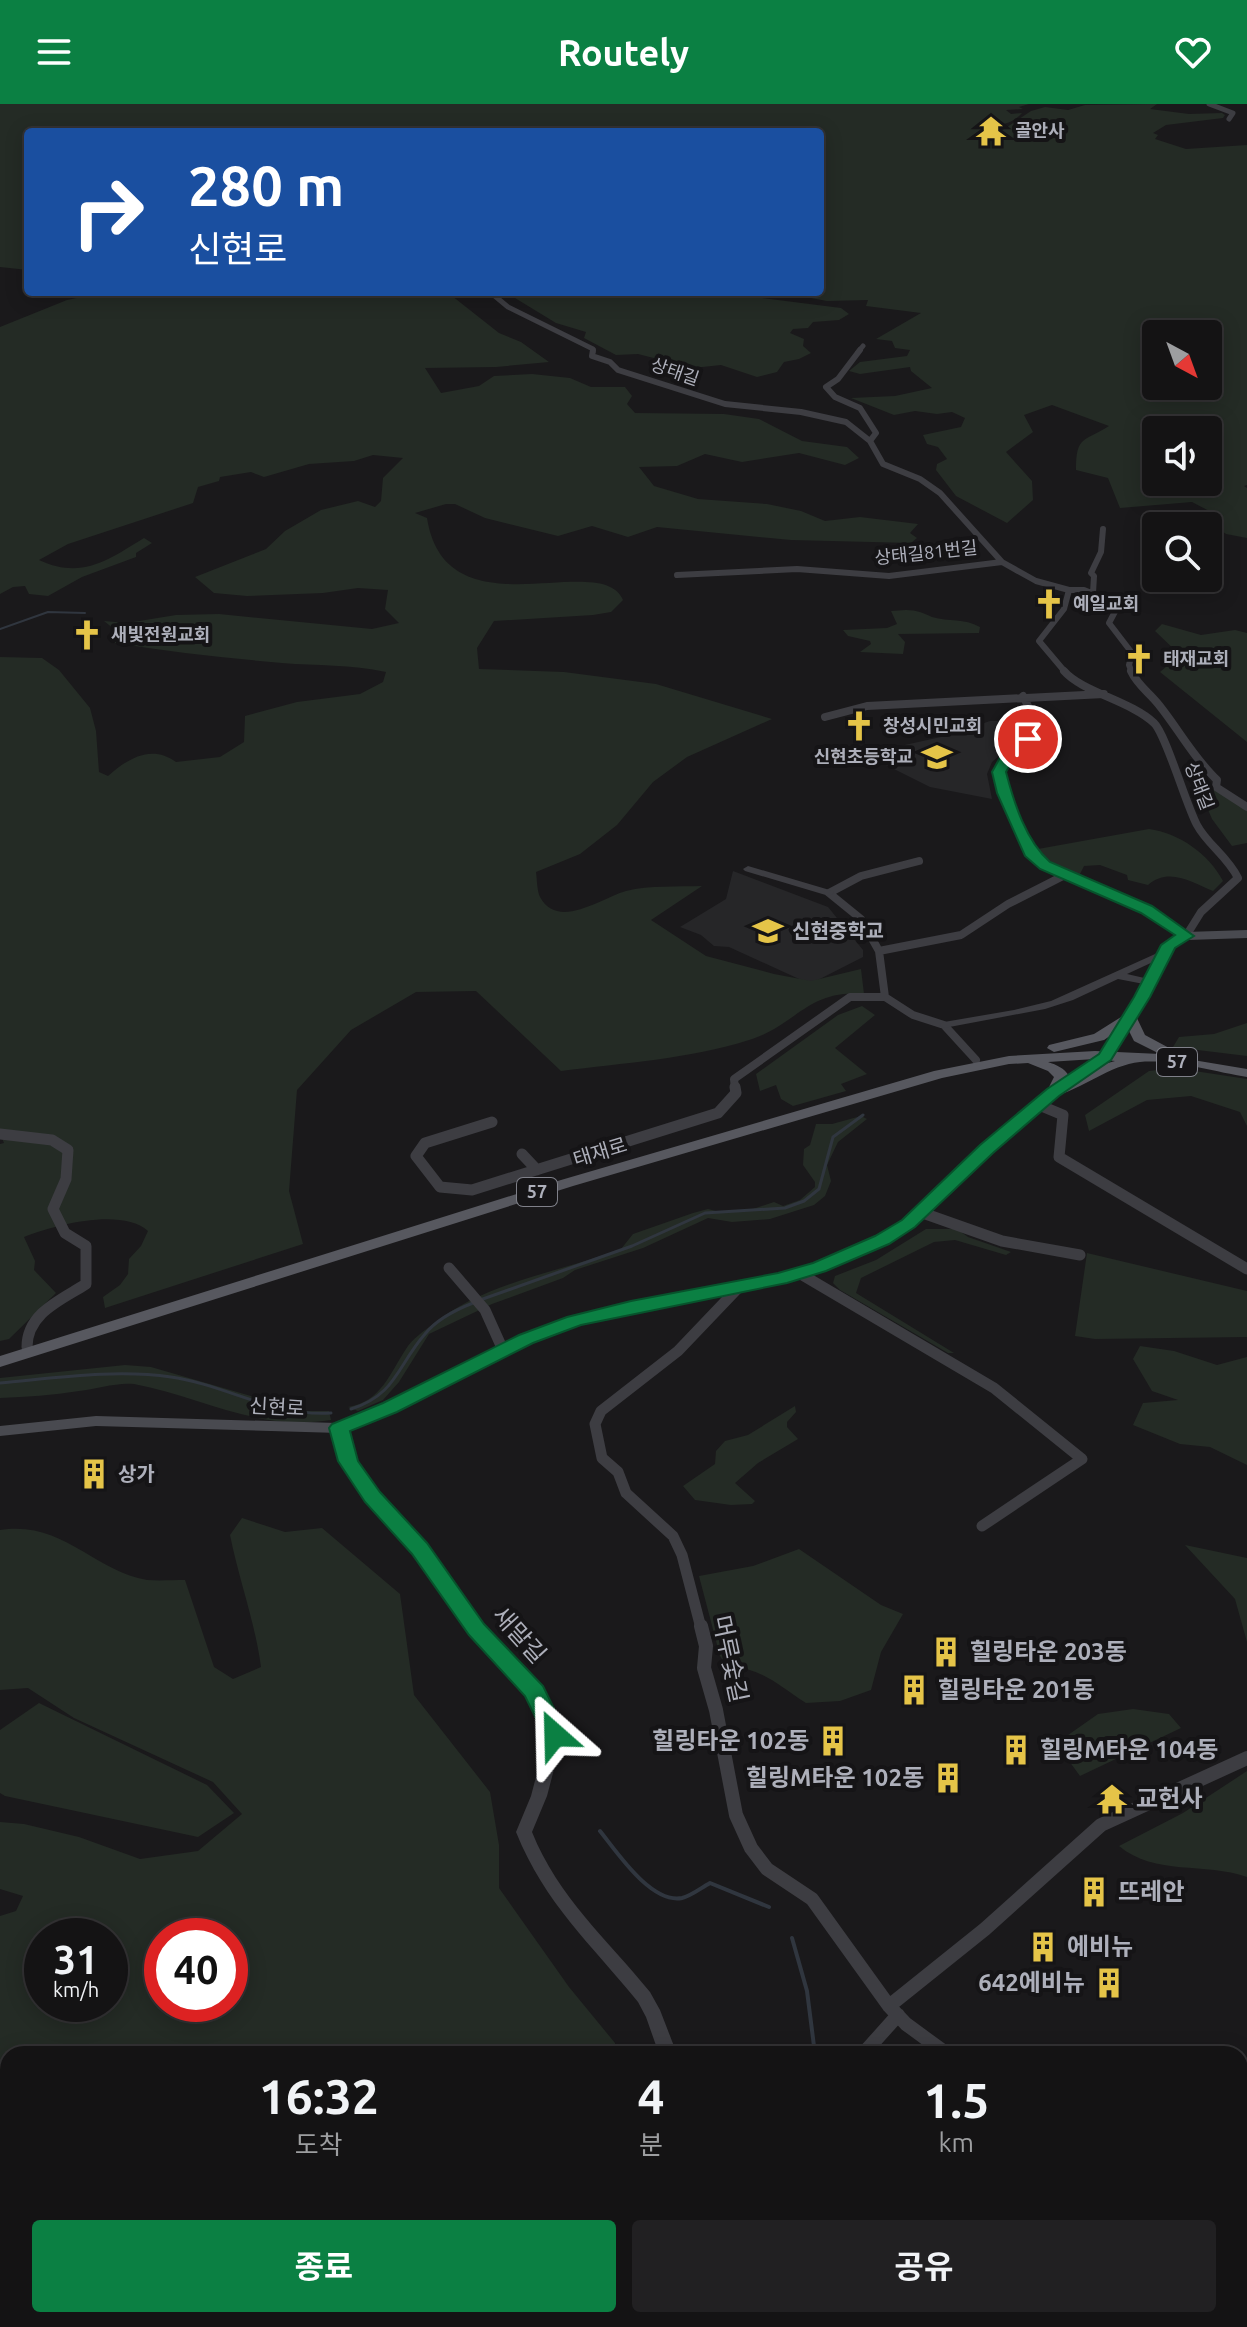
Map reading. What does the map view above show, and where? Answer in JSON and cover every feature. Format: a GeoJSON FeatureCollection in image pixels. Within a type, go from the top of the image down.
{"type":"FeatureCollection","features":[{"type":"Feature","properties":{"kind":"main road"},"geometry":{"type":"LineString","coordinates":[[1186,936],[1247,934]]}},
{"type":"Feature","properties":{"kind":"main road","name":"신현로"},"geometry":{"type":"LineString","coordinates":[[0,1431],[96,1421],[339,1428],[390,1408],[503,1350],[574,1321],[799,1273],[882,1240],[920,1212],[1053,1093],[1108,1052],[1169,945],[1186,936]]}},
{"type":"Feature","properties":{"kind":"main road"},"geometry":{"type":"LineString","coordinates":[[920,1076],[976,1060],[1016,1057],[1088,1041],[1108,1032],[1129,1016],[1139,1038],[1164,1055]]}},
{"type":"Feature","properties":{"kind":"main road","name":"태재로"},"geometry":{"type":"LineString","coordinates":[[0,1359],[27,1347],[564,1180],[920,1076],[1016,1057],[1108,1052]]}},
{"type":"Feature","properties":{"kind":"main road","name":"57"},"geometry":{"type":"LineString","coordinates":[[1108,1052],[1247,1064]]}},
{"type":"Feature","properties":{"kind":"main road"},"geometry":{"type":"LineString","coordinates":[[1053,1093],[1113,1065],[1164,1055]]}},
{"type":"Feature","properties":{"kind":"main road","name":"57"},"geometry":{"type":"LineString","coordinates":[[1164,1055],[1247,1073]]}},
{"type":"Feature","properties":{"kind":"main road"},"geometry":{"type":"LineString","coordinates":[[1016,1057],[1053,1068],[1062,1076],[1053,1093]]}},
{"type":"Feature","properties":{"kind":"main road","name":"태재로"},"geometry":{"type":"LineString","coordinates":[[0,1359],[657,1156],[939,1074],[1016,1057]]}},
{"type":"Feature","properties":{"kind":"street"},"geometry":{"type":"LineString","coordinates":[[1209,104],[1233,113],[1229,119]]}},
{"type":"Feature","properties":{"kind":"street","name":"상태길"},"geometry":{"type":"LineString","coordinates":[[495,296],[508,307],[593,349],[592,356],[610,362],[618,370],[673,391],[725,404],[801,412],[846,422],[870,441],[883,464],[920,479],[940,493],[1002,562],[1036,581],[1069,590],[1064,609],[1039,641],[1070,678],[1106,694],[1156,724],[1165,739],[1198,828],[1229,860],[1238,878],[1206,908],[1186,936]]}},
{"type":"Feature","properties":{"kind":"street","name":"상태길"},"geometry":{"type":"LineString","coordinates":[[863,346],[838,379],[826,387],[835,397],[860,408],[876,433],[870,441]]}},
{"type":"Feature","properties":{"kind":"street"},"geometry":{"type":"LineString","coordinates":[[1093,593],[1094,576],[1091,573],[1101,552],[1103,529]]}},
{"type":"Feature","properties":{"kind":"street","name":"상태길81번길"},"geometry":{"type":"LineString","coordinates":[[677,575],[797,569],[889,576],[1002,562]]}},
{"type":"Feature","properties":{"kind":"street"},"geometry":{"type":"LineString","coordinates":[[1069,590],[1093,593],[1119,604],[1109,623],[1132,653],[1129,665],[1136,682],[1158,703],[1198,762],[1217,780],[1216,787],[1247,807]]}},
{"type":"Feature","properties":{"kind":"street"},"geometry":{"type":"LineString","coordinates":[[825,717],[867,706],[1106,694]]}},
{"type":"Feature","properties":{"kind":"street"},"geometry":{"type":"LineString","coordinates":[[1023,696],[1034,721],[1028,739],[1007,757],[999,772],[1004,793],[1030,853],[1065,875],[1146,909],[1186,936]]}},
{"type":"Feature","properties":{"kind":"street"},"geometry":{"type":"LineString","coordinates":[[1148,719],[1167,718]]}},
{"type":"Feature","properties":{"kind":"street"},"geometry":{"type":"LineString","coordinates":[[829,893],[843,883],[882,869],[919,861]]}},
{"type":"Feature","properties":{"kind":"street"},"geometry":{"type":"LineString","coordinates":[[748,869],[829,893],[861,919],[879,951],[885,997],[913,1015],[944,1025],[1052,1004],[1120,976],[1164,953]]}},
{"type":"Feature","properties":{"kind":"street"},"geometry":{"type":"LineString","coordinates":[[879,951],[961,935],[1008,904],[1065,875]]}},
{"type":"Feature","properties":{"kind":"street"},"geometry":{"type":"LineString","coordinates":[[1120,976],[1149,982]]}},
{"type":"Feature","properties":{"kind":"street"},"geometry":{"type":"LineString","coordinates":[[492,1122],[425,1143],[416,1156],[440,1187],[472,1190],[718,1113],[736,1093],[734,1079],[850,997],[885,997]]}},
{"type":"Feature","properties":{"kind":"street"},"geometry":{"type":"LineString","coordinates":[[944,1025],[976,1060]]}},
{"type":"Feature","properties":{"kind":"street"},"geometry":{"type":"LineString","coordinates":[[1039,1105],[1063,1115],[1059,1157],[1247,1269]]}},
{"type":"Feature","properties":{"kind":"street"},"geometry":{"type":"LineString","coordinates":[[0,1134],[52,1140],[68,1150],[66,1179],[53,1209],[70,1242],[86,1246],[86,1284],[44,1312],[30,1326],[25,1336],[27,1347]]}},
{"type":"Feature","properties":{"kind":"street"},"geometry":{"type":"LineString","coordinates":[[522,1154],[537,1170]]}},
{"type":"Feature","properties":{"kind":"street"},"geometry":{"type":"LineString","coordinates":[[920,1212],[1002,1241],[1080,1255]]}},
{"type":"Feature","properties":{"kind":"street"},"geometry":{"type":"LineString","coordinates":[[449,1268],[485,1310],[503,1350]]}},
{"type":"Feature","properties":{"kind":"street"},"geometry":{"type":"LineString","coordinates":[[799,1273],[994,1388],[1082,1459],[982,1526]]}},
{"type":"Feature","properties":{"kind":"street","name":"머루숯길"},"geometry":{"type":"LineString","coordinates":[[740,1286],[678,1351],[601,1411],[595,1424],[602,1458],[618,1472],[626,1493],[673,1536],[682,1555],[706,1646],[704,1668],[716,1710],[734,1809],[751,1848],[767,1869],[812,1899],[893,2010],[937,2046]]}},
{"type":"Feature","properties":{"kind":"street","name":"새말길"},"geometry":{"type":"LineString","coordinates":[[339,1428],[348,1461],[373,1497],[420,1549],[477,1629],[535,1692],[555,1735],[539,1796],[524,1832],[533,1861],[584,1931],[646,1999],[665,2046]]}},
{"type":"Feature","properties":{"kind":"street"},"geometry":{"type":"LineString","coordinates":[[868,2046],[893,2010],[1101,1825],[1247,1758]]}},
{"type":"Feature","properties":{"kind":"shaded area"},"geometry":{"type":"Polygon","coordinates":[[[0,104],[1029,104],[1019,107],[1023,109],[1006,110],[1011,114],[1022,113],[1010,122],[983,129],[971,138],[992,137],[1031,111],[1045,107],[1068,110],[1085,105],[1157,104],[1150,109],[1189,114],[1222,113],[1225,115],[1223,118],[1166,125],[1153,133],[1158,135],[1155,139],[1186,149],[1247,145],[1247,485],[1244,486],[1247,488],[1247,538],[1226,534],[1222,531],[1222,512],[1211,512],[1192,502],[1120,508],[1108,478],[1076,470],[1076,459],[1083,441],[1109,426],[1052,405],[1024,415],[1033,432],[1006,452],[1032,481],[1033,500],[1007,523],[956,496],[936,470],[937,464],[947,459],[938,447],[927,444],[923,435],[961,427],[965,418],[952,412],[937,414],[915,411],[894,415],[851,398],[895,396],[932,388],[910,367],[860,374],[849,371],[860,362],[907,356],[910,350],[895,348],[892,341],[876,339],[921,313],[866,306],[868,300],[827,301],[800,296],[824,296],[824,128],[24,128],[24,270],[0,267],[0,104]]]}},
{"type":"Feature","properties":{"kind":"shaded area"},"geometry":{"type":"Polygon","coordinates":[[[86,296],[452,296],[499,333],[521,342],[549,362],[496,367],[425,368],[441,393],[479,386],[494,376],[532,374],[570,378],[591,387],[625,387],[632,396],[627,404],[635,413],[724,414],[759,419],[802,441],[847,447],[859,458],[845,465],[799,453],[742,462],[705,454],[677,466],[639,467],[654,486],[698,499],[767,504],[801,511],[825,521],[860,517],[918,524],[910,533],[917,538],[911,543],[791,540],[657,527],[628,537],[592,526],[558,536],[485,518],[455,504],[415,513],[427,518],[440,554],[463,574],[492,583],[586,582],[609,586],[623,600],[611,612],[593,615],[494,621],[477,648],[479,669],[564,672],[656,684],[772,719],[687,757],[653,782],[617,825],[580,854],[536,872],[540,897],[548,907],[569,912],[635,889],[702,886],[651,920],[706,956],[774,974],[811,981],[861,969],[864,994],[829,997],[765,1034],[703,1052],[561,1071],[476,991],[416,992],[351,1030],[297,1090],[289,1191],[303,1244],[105,1308],[103,1297],[120,1285],[128,1274],[129,1259],[141,1246],[148,1231],[122,1220],[105,1219],[37,1232],[24,1237],[35,1261],[34,1270],[56,1293],[9,1339],[0,1341],[0,1144],[4,1143],[0,1133],[0,657],[42,658],[59,670],[90,708],[96,731],[99,772],[108,776],[132,759],[149,754],[158,754],[176,762],[220,757],[244,742],[245,716],[297,702],[360,694],[383,682],[386,672],[347,666],[219,657],[115,643],[114,629],[104,621],[127,623],[176,615],[219,614],[372,629],[399,623],[385,609],[388,590],[358,588],[323,593],[247,596],[214,593],[195,577],[266,549],[285,531],[321,510],[358,501],[375,507],[381,501],[383,478],[403,458],[373,455],[354,461],[309,464],[264,477],[251,472],[220,477],[219,481],[198,487],[193,503],[68,544],[39,560],[54,566],[82,568],[106,560],[144,538],[152,543],[136,553],[136,557],[82,577],[48,596],[29,594],[25,586],[13,587],[0,594],[0,327],[67,300],[86,296]]]}},
{"type":"Feature","properties":{"kind":"shaded area"},"geometry":{"type":"Polygon","coordinates":[[[512,296],[747,296],[841,308],[849,314],[839,320],[813,322],[808,328],[793,329],[790,333],[804,339],[803,346],[811,353],[784,362],[777,372],[757,377],[721,365],[693,368],[638,354],[616,355],[584,338],[586,332],[556,323],[512,296]]]}},
{"type":"Feature","properties":{"kind":"shaded area"},"geometry":{"type":"Polygon","coordinates":[[[906,610],[974,624],[980,627],[979,633],[898,634],[905,642],[903,654],[860,652],[871,644],[870,641],[848,636],[843,630],[887,628],[897,624],[891,611],[906,610]]]}},
{"type":"Feature","properties":{"kind":"shaded area"},"geometry":{"type":"Polygon","coordinates":[[[1162,624],[1201,635],[1235,630],[1247,633],[1247,742],[1160,672],[1180,655],[1155,631],[1162,624]]]}},
{"type":"Feature","properties":{"kind":"shaded area","name":"신현초등학교"},"geometry":{"type":"Polygon","coordinates":[[[990,721],[1008,721],[1021,726],[1023,735],[992,762],[987,774],[992,799],[930,787],[878,761],[873,752],[950,735],[990,721]]]}},
{"type":"Feature","properties":{"kind":"shaded area"},"geometry":{"type":"Polygon","coordinates":[[[1217,790],[1247,809],[1247,843],[1232,846],[1212,819],[1200,791],[1217,790]]]}},
{"type":"Feature","properties":{"kind":"shaded area"},"geometry":{"type":"Polygon","coordinates":[[[1149,829],[1171,835],[1192,846],[1210,862],[1223,881],[1213,891],[1172,877],[1164,877],[1148,885],[1128,880],[1127,875],[1100,865],[1084,866],[1079,876],[1044,859],[1038,849],[1149,829]]]}},
{"type":"Feature","properties":{"kind":"shaded area","name":"신현중학교"},"geometry":{"type":"Polygon","coordinates":[[[733,871],[828,907],[863,950],[863,957],[810,984],[729,947],[714,946],[701,935],[680,927],[726,899],[733,871]]]}},
{"type":"Feature","properties":{"kind":"shaded area"},"geometry":{"type":"Polygon","coordinates":[[[862,1006],[875,1015],[835,1048],[867,1074],[841,1084],[846,1091],[793,1106],[781,1099],[776,1085],[760,1091],[756,1074],[838,1015],[862,1006]]]}},
{"type":"Feature","properties":{"kind":"shaded area"},"geometry":{"type":"Polygon","coordinates":[[[1247,1023],[1247,1056],[1173,1047],[1179,1037],[1214,1034],[1247,1023]]]}},
{"type":"Feature","properties":{"kind":"shaded area"},"geometry":{"type":"Polygon","coordinates":[[[1175,1068],[1247,1079],[1247,1126],[1240,1112],[1191,1096],[1147,1100],[1089,1131],[1085,1115],[1149,1071],[1175,1068]]]}},
{"type":"Feature","properties":{"kind":"shaded area"},"geometry":{"type":"Polygon","coordinates":[[[861,1116],[867,1119],[838,1142],[827,1165],[831,1181],[825,1196],[814,1205],[770,1219],[732,1222],[708,1218],[643,1248],[575,1270],[563,1278],[492,1304],[429,1334],[399,1382],[383,1400],[358,1411],[348,1407],[377,1393],[418,1335],[476,1298],[524,1279],[621,1249],[633,1234],[693,1213],[708,1209],[747,1211],[774,1202],[783,1206],[800,1200],[815,1187],[803,1165],[804,1149],[810,1145],[816,1124],[832,1124],[861,1116]]]}},
{"type":"Feature","properties":{"kind":"shaded area"},"geometry":{"type":"Polygon","coordinates":[[[926,1229],[957,1229],[968,1237],[1011,1252],[1006,1255],[955,1240],[934,1242],[861,1278],[856,1293],[954,1353],[948,1353],[833,1283],[835,1276],[876,1260],[926,1229]]]}},
{"type":"Feature","properties":{"kind":"shaded area"},"geometry":{"type":"Polygon","coordinates":[[[1087,1253],[1247,1291],[1247,1337],[1095,1339],[1075,1336],[1087,1253]]]}},
{"type":"Feature","properties":{"kind":"shaded area"},"geometry":{"type":"Polygon","coordinates":[[[1140,1346],[1174,1351],[1217,1365],[1247,1357],[1247,1465],[1210,1447],[1180,1444],[1133,1425],[1143,1403],[1178,1400],[1152,1391],[1133,1359],[1140,1346]]]}},
{"type":"Feature","properties":{"kind":"shaded area"},"geometry":{"type":"Polygon","coordinates":[[[125,1365],[151,1367],[302,1411],[329,1411],[331,1420],[304,1422],[255,1417],[134,1384],[0,1398],[0,1378],[125,1365]]]}},
{"type":"Feature","properties":{"kind":"shaded area"},"geometry":{"type":"Polygon","coordinates":[[[795,1406],[796,1412],[787,1422],[787,1427],[798,1439],[758,1463],[735,1483],[755,1501],[752,1504],[731,1505],[695,1500],[683,1486],[715,1464],[716,1451],[725,1441],[748,1435],[795,1406]]]}},
{"type":"Feature","properties":{"kind":"shaded area"},"geometry":{"type":"Polygon","coordinates":[[[242,1518],[285,1532],[322,1528],[400,1594],[414,1695],[490,1792],[499,1845],[499,1888],[615,2046],[0,2046],[0,1916],[16,1911],[23,1896],[0,1889],[0,1822],[24,1824],[79,1837],[140,1859],[198,1851],[242,1814],[213,1782],[74,1718],[28,1688],[0,1690],[0,1530],[42,1532],[128,1575],[147,1580],[185,1580],[214,1667],[233,1679],[261,1667],[230,1535],[242,1518]]]}},
{"type":"Feature","properties":{"kind":"shaded area"},"geometry":{"type":"Polygon","coordinates":[[[1185,1545],[1247,1558],[1247,1642],[1235,1599],[1185,1545]]]}},
{"type":"Feature","properties":{"kind":"shaded area"},"geometry":{"type":"Polygon","coordinates":[[[799,1549],[881,1605],[903,1614],[881,1652],[871,1690],[840,1701],[806,1703],[760,1674],[726,1665],[720,1656],[699,1576],[753,1566],[799,1549]]]}},
{"type":"Feature","properties":{"kind":"shaded area"},"geometry":{"type":"Polygon","coordinates":[[[39,1703],[207,1785],[234,1813],[198,1837],[5,1796],[0,1793],[0,1730],[39,1703]]]}},
{"type":"Feature","properties":{"kind":"shaded area"},"geometry":{"type":"Polygon","coordinates":[[[1133,1709],[1169,1714],[1181,1728],[1080,1776],[1061,1750],[1061,1740],[1098,1714],[1133,1709]]]}},
{"type":"Feature","properties":{"kind":"shaded area"},"geometry":{"type":"Polygon","coordinates":[[[1247,1771],[1247,1877],[1164,1865],[1133,1855],[1119,1846],[1183,1813],[1247,1771]]]}},
{"type":"Feature","properties":{"kind":"waterway"},"geometry":{"type":"LineString","coordinates":[[0,629],[48,612],[85,613]]}},
{"type":"Feature","properties":{"kind":"waterway"},"geometry":{"type":"LineString","coordinates":[[480,1300],[632,1246],[705,1213],[785,1208],[804,1201],[819,1189],[833,1137],[863,1115]]}},
{"type":"Feature","properties":{"kind":"waterway"},"geometry":{"type":"LineString","coordinates":[[351,1409],[387,1388],[435,1324],[473,1303]]}},
{"type":"Feature","properties":{"kind":"waterway"},"geometry":{"type":"LineString","coordinates":[[0,1383],[86,1375],[150,1375],[192,1381],[289,1410],[331,1413]]}},
{"type":"Feature","properties":{"kind":"waterway"},"geometry":{"type":"LineString","coordinates":[[600,1831],[636,1875],[658,1893],[670,1898],[682,1898],[710,1883],[769,1907]]}},
{"type":"Feature","properties":{"kind":"waterway"},"geometry":{"type":"LineString","coordinates":[[792,1938],[807,1991],[814,2046]]}},
{"type":"Feature","properties":{"kind":"place","name":"골안사"},"geometry":{"type":"Point","coordinates":[991,131]}},
{"type":"Feature","properties":{"kind":"place","name":"예일교회"},"geometry":{"type":"Point","coordinates":[1049,604]}},
{"type":"Feature","properties":{"kind":"place","name":"새빛전원교회"},"geometry":{"type":"Point","coordinates":[87,635]}},
{"type":"Feature","properties":{"kind":"place","name":"태재교회"},"geometry":{"type":"Point","coordinates":[1139,659]}},
{"type":"Feature","properties":{"kind":"place","name":"창성시민교회"},"geometry":{"type":"Point","coordinates":[859,726]}},
{"type":"Feature","properties":{"kind":"place","name":"신현초등학교"},"geometry":{"type":"Point","coordinates":[937,757]}},
{"type":"Feature","properties":{"kind":"place","name":"신현중학교"},"geometry":{"type":"Point","coordinates":[768,931]}},
{"type":"Feature","properties":{"kind":"place","name":"상가"},"geometry":{"type":"Point","coordinates":[94,1474]}},
{"type":"Feature","properties":{"kind":"place","name":"힐링타운 203동"},"geometry":{"type":"Point","coordinates":[946,1652]}},
{"type":"Feature","properties":{"kind":"place","name":"힐링타운 201동"},"geometry":{"type":"Point","coordinates":[914,1690]}},
{"type":"Feature","properties":{"kind":"place","name":"힐링타운 102동"},"geometry":{"type":"Point","coordinates":[833,1741]}},
{"type":"Feature","properties":{"kind":"place","name":"힐링M타운 104동"},"geometry":{"type":"Point","coordinates":[1016,1750]}},
{"type":"Feature","properties":{"kind":"place","name":"힐링M타운 102동"},"geometry":{"type":"Point","coordinates":[948,1778]}},
{"type":"Feature","properties":{"kind":"place","name":"교헌사"},"geometry":{"type":"Point","coordinates":[1112,1799]}},
{"type":"Feature","properties":{"kind":"place","name":"뜨레안"},"geometry":{"type":"Point","coordinates":[1094,1892]}},
{"type":"Feature","properties":{"kind":"place","name":"에비뉴"},"geometry":{"type":"Point","coordinates":[1043,1947]}},
{"type":"Feature","properties":{"kind":"place","name":"642에비뉴"},"geometry":{"type":"Point","coordinates":[1109,1983]}},
{"type":"Feature","properties":{"kind":"route"},"geometry":{"type":"LineString","coordinates":[[555,1735],[535,1692],[477,1629],[420,1549],[373,1497],[348,1461],[339,1428],[390,1408],[526,1339],[574,1321],[780,1279],[819,1267],[882,1240],[909,1223],[987,1149],[1053,1093],[1105,1057],[1169,945],[1186,936],[1146,909],[1045,865],[1030,853],[1004,793],[999,772],[1007,757],[1028,739]]}}]}
